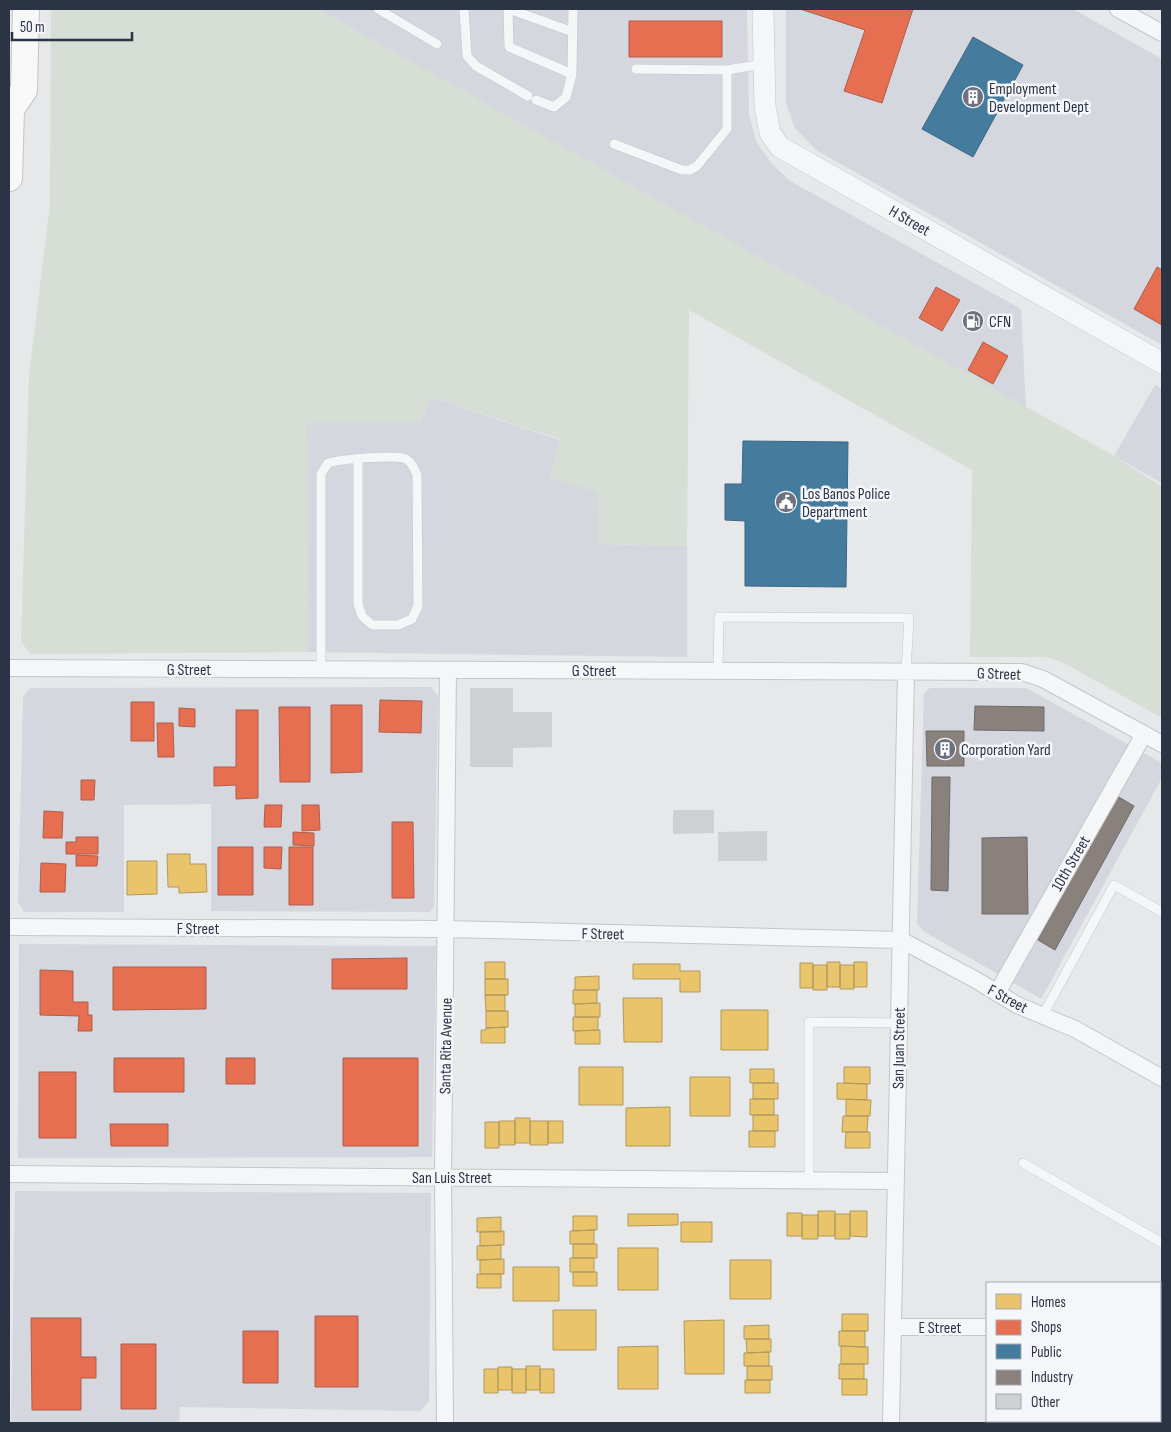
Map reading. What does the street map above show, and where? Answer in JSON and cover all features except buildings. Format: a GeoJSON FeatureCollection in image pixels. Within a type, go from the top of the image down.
{"type":"FeatureCollection","features":[{"type":"Feature","properties":{"kind":"main road"},"geometry":{"type":"LineString","coordinates":[[9,178],[10,108],[24,90],[26,9]]}},
{"type":"Feature","properties":{"kind":"street","name":"H Street"},"geometry":{"type":"LineString","coordinates":[[763,9],[765,108],[770,134],[780,147],[1162,363]]}},
{"type":"Feature","properties":{"kind":"street"},"geometry":{"type":"LineString","coordinates":[[1118,9],[1162,33]]}},
{"type":"Feature","properties":{"kind":"street","name":"G Street"},"geometry":{"type":"LineString","coordinates":[[9,668],[1022,672],[1043,679],[1162,744]]}},
{"type":"Feature","properties":{"kind":"street","name":"Santa Rita Avenue"},"geometry":{"type":"LineString","coordinates":[[445,1423],[443,1176],[448,670]]}},
{"type":"Feature","properties":{"kind":"street","name":"San Juan Street"},"geometry":{"type":"LineString","coordinates":[[891,1423],[906,672]]}},
{"type":"Feature","properties":{"kind":"street","name":"10th Street"},"geometry":{"type":"LineString","coordinates":[[997,993],[1144,734]]}},
{"type":"Feature","properties":{"kind":"street","name":"F Street"},"geometry":{"type":"LineString","coordinates":[[9,928],[446,929],[901,940],[1017,1005],[1075,1029],[1162,1078]]}},
{"type":"Feature","properties":{"kind":"street","name":"San Luis Street"},"geometry":{"type":"LineString","coordinates":[[9,1174],[895,1181]]}},
{"type":"Feature","properties":{"kind":"street","name":"E Street"},"geometry":{"type":"LineString","coordinates":[[893,1327],[986,1327]]}},
{"type":"Feature","properties":{"kind":"lane"},"geometry":{"type":"LineString","coordinates":[[378,9],[437,44]]}},
{"type":"Feature","properties":{"kind":"lane"},"geometry":{"type":"LineString","coordinates":[[464,9],[467,56],[476,66],[532,98],[554,108],[566,97],[572,74],[573,9]]}},
{"type":"Feature","properties":{"kind":"lane"},"geometry":{"type":"LineString","coordinates":[[572,74],[509,47],[508,9],[573,32]]}},
{"type":"Feature","properties":{"kind":"lane"},"geometry":{"type":"LineString","coordinates":[[636,69],[727,70],[764,64]]}},
{"type":"Feature","properties":{"kind":"lane"},"geometry":{"type":"LineString","coordinates":[[614,144],[682,170],[690,170],[696,166],[727,129],[727,70]]}},
{"type":"Feature","properties":{"kind":"lane"},"geometry":{"type":"LineString","coordinates":[[321,669],[321,474],[328,463],[342,459],[404,458],[412,464],[418,475],[418,606],[412,620],[398,625],[372,625],[362,616],[358,604],[358,459]]}},
{"type":"Feature","properties":{"kind":"lane"},"geometry":{"type":"LineString","coordinates":[[718,671],[719,617],[909,618],[906,672]]}},
{"type":"Feature","properties":{"kind":"lane"},"geometry":{"type":"LineString","coordinates":[[1043,1015],[1114,885],[1162,912]]}},
{"type":"Feature","properties":{"kind":"lane"},"geometry":{"type":"LineString","coordinates":[[809,1180],[809,1022],[898,1023]]}},
{"type":"Feature","properties":{"kind":"lane"},"geometry":{"type":"LineString","coordinates":[[1023,1163],[1162,1243]]}},
{"type":"Feature","properties":{"kind":"shaded area"},"geometry":{"type":"Polygon","coordinates":[[[51,9],[318,9],[1114,456],[1162,487],[1162,718],[1064,663],[1045,657],[970,657],[972,470],[689,310],[687,546],[598,544],[597,492],[549,478],[560,439],[430,397],[421,423],[307,423],[308,652],[31,654],[21,642],[29,376],[50,204],[51,9]]]}},
{"type":"Feature","properties":{"kind":"shaded area"},"geometry":{"type":"Polygon","coordinates":[[[318,9],[747,9],[749,115],[756,141],[771,163],[790,181],[1021,309],[1026,408],[318,9]]]}},
{"type":"Feature","properties":{"kind":"shaded area"},"geometry":{"type":"Polygon","coordinates":[[[786,9],[1073,9],[1162,59],[1162,345],[816,150],[795,128],[786,104],[786,9]]]}},
{"type":"Feature","properties":{"kind":"shaded area"},"geometry":{"type":"Polygon","coordinates":[[[1155,385],[1162,389],[1162,483],[1114,456],[1155,385]]]}},
{"type":"Feature","properties":{"kind":"shaded area"},"geometry":{"type":"Polygon","coordinates":[[[430,397],[560,440],[598,491],[598,544],[687,546],[687,657],[308,652],[307,423],[421,423],[430,397]]]}},
{"type":"Feature","properties":{"kind":"shaded area"},"geometry":{"type":"Polygon","coordinates":[[[431,687],[438,696],[434,907],[430,912],[211,911],[211,804],[124,805],[124,912],[24,912],[18,902],[23,697],[30,688],[431,687]]]}},
{"type":"Feature","properties":{"kind":"shaded area","name":"Corporation Yard"},"geometry":{"type":"Polygon","coordinates":[[[930,688],[1026,688],[1162,763],[1162,778],[1041,999],[923,931],[917,923],[924,693],[930,688]]]}},
{"type":"Feature","properties":{"kind":"shaded area"},"geometry":{"type":"Polygon","coordinates":[[[19,944],[436,946],[432,1157],[18,1158],[19,944]]]}},
{"type":"Feature","properties":{"kind":"shaded area"},"geometry":{"type":"Polygon","coordinates":[[[15,1191],[431,1193],[429,1401],[420,1411],[180,1407],[179,1423],[11,1423],[15,1191]]]}},
{"type":"Feature","properties":{"kind":"shaded area"},"geometry":{"type":"Polygon","coordinates":[[[1154,1422],[1157,1423],[1011,1423],[1154,1422]]]}},
{"type":"Feature","properties":{"kind":"place","name":"Employment Development Dept"},"geometry":{"type":"Point","coordinates":[973,97]}},
{"type":"Feature","properties":{"kind":"place","name":"CFN"},"geometry":{"type":"Point","coordinates":[973,321]}},
{"type":"Feature","properties":{"kind":"place","name":"Los Banos Police Department"},"geometry":{"type":"Point","coordinates":[786,502]}},
{"type":"Feature","properties":{"kind":"place","name":"Corporation Yard"},"geometry":{"type":"Point","coordinates":[945,749]}}]}
